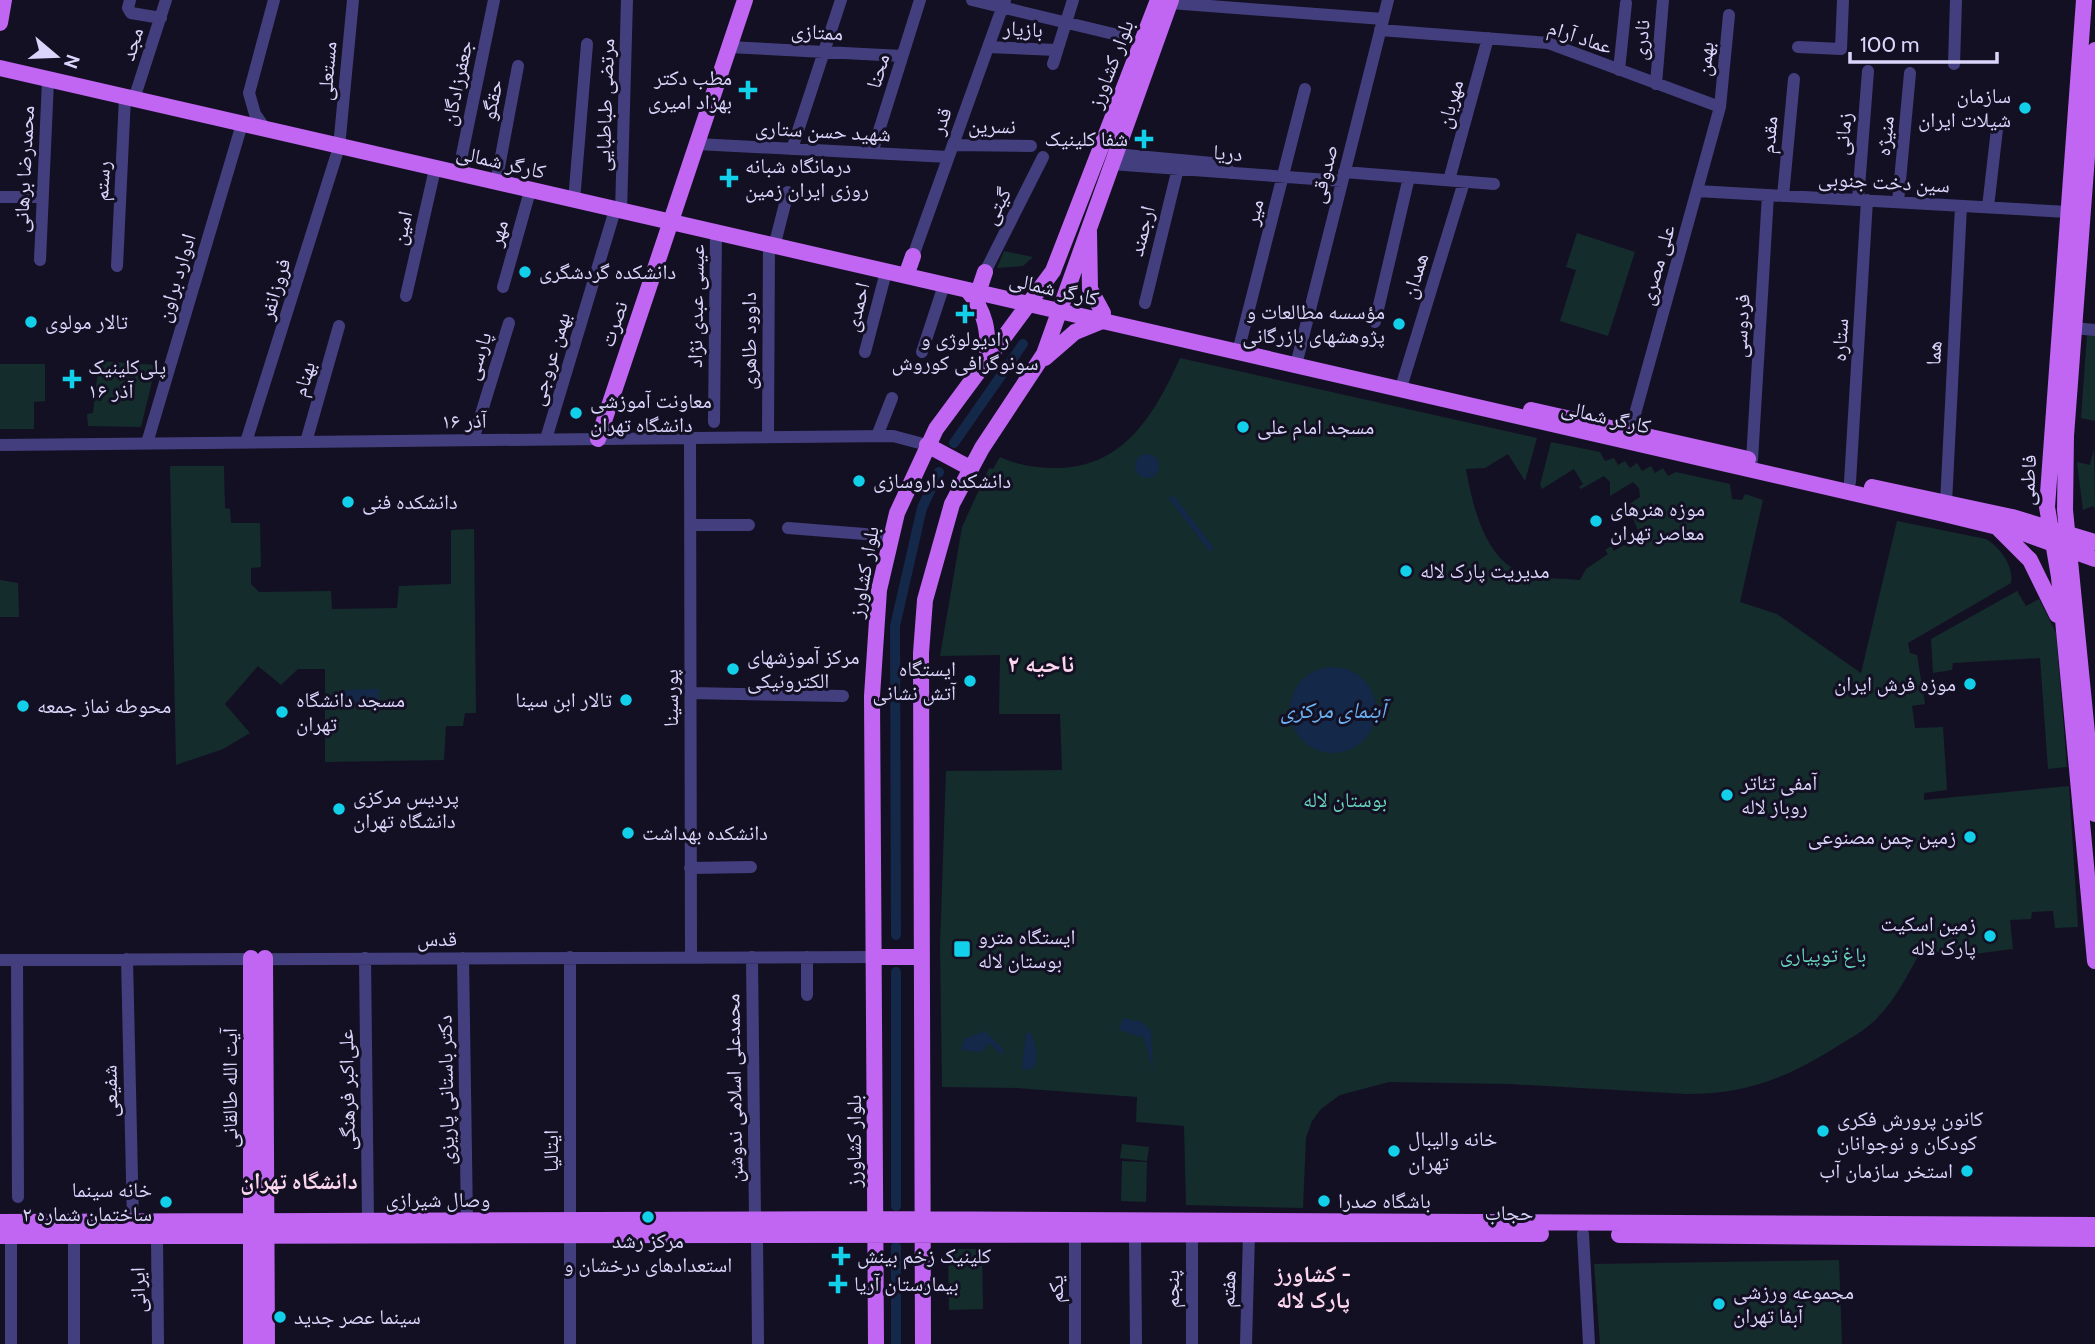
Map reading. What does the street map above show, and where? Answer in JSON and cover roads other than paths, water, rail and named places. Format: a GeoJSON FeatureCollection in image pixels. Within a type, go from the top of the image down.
{"type":"FeatureCollection","features":[{"type":"Feature","properties":{"kind":"main road"},"geometry":{"type":"LineString","coordinates":[[0,23],[4,0]]}},
{"type":"Feature","properties":{"kind":"main road","name":"نصرت"},"geometry":{"type":"LineString","coordinates":[[598,439],[745,0]]}},
{"type":"Feature","properties":{"kind":"main road","name":"فاطمی"},"geometry":{"type":"LineString","coordinates":[[2084,0],[2082,213],[2047,508],[2049,534],[2059,577],[2091,870],[2095,961]]}},
{"type":"Feature","properties":{"kind":"main road","name":"بلوار کشاورز"},"geometry":{"type":"LineString","coordinates":[[923,1344],[922,622],[936,551],[952,504],[970,468],[1041,362],[1166,1]]}},
{"type":"Feature","properties":{"kind":"main road","name":"بلوار کشاورز"},"geometry":{"type":"LineString","coordinates":[[876,1344],[873,658],[878,590],[890,536],[927,445],[1053,271],[1166,1]]}},
{"type":"Feature","properties":{"kind":"main road","name":"فاطمی"},"geometry":{"type":"LineString","coordinates":[[2095,50],[2065,462],[2068,532],[2095,814]]}},
{"type":"Feature","properties":{"kind":"main road","name":"کارگر شمالی"},"geometry":{"type":"LineString","coordinates":[[0,68],[618,211],[673,216],[716,233],[772,246],[1029,304],[1102,317],[1945,508]]}},
{"type":"Feature","properties":{"kind":"main road"},"geometry":{"type":"LineString","coordinates":[[1041,362],[1069,336],[1102,317],[1090,289],[1089,223]]}},
{"type":"Feature","properties":{"kind":"main road"},"geometry":{"type":"LineString","coordinates":[[906,276],[913,256]]}},
{"type":"Feature","properties":{"kind":"main road"},"geometry":{"type":"LineString","coordinates":[[985,272],[972,291],[984,316],[989,340],[987,360]]}},
{"type":"Feature","properties":{"kind":"main road"},"geometry":{"type":"LineString","coordinates":[[927,445],[970,468]]}},
{"type":"Feature","properties":{"kind":"main road"},"geometry":{"type":"LineString","coordinates":[[1945,508],[1996,527],[2049,534],[2068,532],[2095,542]]}},
{"type":"Feature","properties":{"kind":"main road"},"geometry":{"type":"LineString","coordinates":[[1945,508],[2049,534],[2070,549],[2095,559]]}},
{"type":"Feature","properties":{"kind":"main road"},"geometry":{"type":"LineString","coordinates":[[1996,527],[2030,560],[2063,629]]}},
{"type":"Feature","properties":{"kind":"main road"},"geometry":{"type":"LineString","coordinates":[[874,957],[922,957]]}},
{"type":"Feature","properties":{"kind":"main road","name":"آیت الله طالقانی"},"geometry":{"type":"LineString","coordinates":[[251,1344],[258,1229],[258,958]]}},
{"type":"Feature","properties":{"kind":"main road","name":"وصال شیرازی"},"geometry":{"type":"LineString","coordinates":[[0,1222],[133,1229],[923,1227]]}},
{"type":"Feature","properties":{"kind":"main road","name":"حجاب"},"geometry":{"type":"LineString","coordinates":[[923,1227],[1583,1229],[2091,1223]]}},
{"type":"Feature","properties":{"kind":"main road","name":"حجاب"},"geometry":{"type":"LineString","coordinates":[[1135,1227],[1192,1234],[1249,1234],[1279,1228]]}},
{"type":"Feature","properties":{"kind":"main road","name":"وصال شیرازی"},"geometry":{"type":"LineString","coordinates":[[6,1236],[74,1236],[133,1229],[157,1236],[258,1229]]}},
{"type":"Feature","properties":{"kind":"main road","name":"آیت الله طالقانی"},"geometry":{"type":"LineString","coordinates":[[258,1229],[267,1344]]}},
{"type":"Feature","properties":{"kind":"main road","name":"حجاب"},"geometry":{"type":"LineString","coordinates":[[1583,1229],[2095,1239]]}},
{"type":"Feature","properties":{"kind":"street"},"geometry":{"type":"LineString","coordinates":[[130,0],[128,8],[131,13],[161,18]]}},
{"type":"Feature","properties":{"kind":"street","name":"مجد"},"geometry":{"type":"LineString","coordinates":[[130,98],[166,0]]}},
{"type":"Feature","properties":{"kind":"street"},"geometry":{"type":"LineString","coordinates":[[266,130],[255,114],[249,93],[274,0]]}},
{"type":"Feature","properties":{"kind":"street","name":"مستعلی"},"geometry":{"type":"LineString","coordinates":[[339,147],[353,0]]}},
{"type":"Feature","properties":{"kind":"street","name":"جعفرزادگان"},"geometry":{"type":"LineString","coordinates":[[458,174],[494,0]]}},
{"type":"Feature","properties":{"kind":"street","name":"مرتضی طباطبایی"},"geometry":{"type":"LineString","coordinates":[[618,211],[627,0]]}},
{"type":"Feature","properties":{"kind":"street"},"geometry":{"type":"LineString","coordinates":[[792,149],[841,0]]}},
{"type":"Feature","properties":{"kind":"street","name":"محنا"},"geometry":{"type":"LineString","coordinates":[[872,153],[920,0]]}},
{"type":"Feature","properties":{"kind":"street"},"geometry":{"type":"LineString","coordinates":[[972,0],[1003,4],[1122,36]]}},
{"type":"Feature","properties":{"kind":"street"},"geometry":{"type":"LineString","coordinates":[[1053,64],[1073,0]]}},
{"type":"Feature","properties":{"kind":"street","name":"صدوقی"},"geometry":{"type":"LineString","coordinates":[[1297,362],[1388,0]]}},
{"type":"Feature","properties":{"kind":"street","name":"نادری"},"geometry":{"type":"LineString","coordinates":[[1656,84],[1663,0]]}},
{"type":"Feature","properties":{"kind":"street"},"geometry":{"type":"LineString","coordinates":[[1798,47],[1841,49],[1843,0]]}},
{"type":"Feature","properties":{"kind":"street"},"geometry":{"type":"LineString","coordinates":[[1954,64],[1956,0]]}},
{"type":"Feature","properties":{"kind":"street","name":"عماد آرام"},"geometry":{"type":"LineString","coordinates":[[1166,1],[1548,43],[1720,107]]}},
{"type":"Feature","properties":{"kind":"street"},"geometry":{"type":"LineString","coordinates":[[1619,69],[1626,3]]}},
{"type":"Feature","properties":{"kind":"street","name":"قدر"},"geometry":{"type":"LineString","coordinates":[[913,256],[1003,4]]}},
{"type":"Feature","properties":{"kind":"street","name":"بهمن"},"geometry":{"type":"LineString","coordinates":[[1720,107],[1729,15]]}},
{"type":"Feature","properties":{"kind":"street","name":"مهربان"},"geometry":{"type":"LineString","coordinates":[[1449,180],[1488,38]]}},
{"type":"Feature","properties":{"kind":"street"},"geometry":{"type":"LineString","coordinates":[[573,201],[587,44]]}},
{"type":"Feature","properties":{"kind":"street","name":"ممتازی"},"geometry":{"type":"LineString","coordinates":[[729,47],[902,56]]}},
{"type":"Feature","properties":{"kind":"street","name":"بازیار"},"geometry":{"type":"LineString","coordinates":[[988,47],[1057,50]]}},
{"type":"Feature","properties":{"kind":"street","name":"حقگو"},"geometry":{"type":"LineString","coordinates":[[496,183],[518,66]]}},
{"type":"Feature","properties":{"kind":"street","name":"زمانی"},"geometry":{"type":"LineString","coordinates":[[1862,200],[1868,71]]}},
{"type":"Feature","properties":{"kind":"street","name":"منیژه"},"geometry":{"type":"LineString","coordinates":[[1898,202],[1910,73]]}},
{"type":"Feature","properties":{"kind":"street","name":"مقدم"},"geometry":{"type":"LineString","coordinates":[[1783,196],[1794,79]]}},
{"type":"Feature","properties":{"kind":"street","name":"محمدرضا برهانی"},"geometry":{"type":"LineString","coordinates":[[40,260],[48,80]]}},
{"type":"Feature","properties":{"kind":"street","name":"میر"},"geometry":{"type":"LineString","coordinates":[[1239,348],[1305,89]]}},
{"type":"Feature","properties":{"kind":"street","name":"رستم"},"geometry":{"type":"LineString","coordinates":[[117,266],[130,98]]}},
{"type":"Feature","properties":{"kind":"street","name":"علی مصری"},"geometry":{"type":"LineString","coordinates":[[1628,438],[1720,107]]}},
{"type":"Feature","properties":{"kind":"street","name":"ادوارد براون"},"geometry":{"type":"LineString","coordinates":[[147,443],[243,124]]}},
{"type":"Feature","properties":{"kind":"street"},"geometry":{"type":"LineString","coordinates":[[1988,208],[1997,129]]}},
{"type":"Feature","properties":{"kind":"street","name":"شهید حسن ستاری"},"geometry":{"type":"LineString","coordinates":[[697,144],[872,153],[950,151]]}},
{"type":"Feature","properties":{"kind":"street","name":"نسرین"},"geometry":{"type":"LineString","coordinates":[[950,151],[1031,146]]}},
{"type":"Feature","properties":{"kind":"street","name":"فروزانفر"},"geometry":{"type":"LineString","coordinates":[[246,442],[339,147]]}},
{"type":"Feature","properties":{"kind":"street","name":"گیتی"},"geometry":{"type":"LineString","coordinates":[[985,272],[1043,157]]}},
{"type":"Feature","properties":{"kind":"street","name":"دریا"},"geometry":{"type":"LineString","coordinates":[[1113,159],[1282,177],[1409,177],[1493,184]]}},
{"type":"Feature","properties":{"kind":"street","name":"ارجمند"},"geometry":{"type":"LineString","coordinates":[[1145,303],[1179,164]]}},
{"type":"Feature","properties":{"kind":"street","name":"امین"},"geometry":{"type":"LineString","coordinates":[[406,296],[435,169]]}},
{"type":"Feature","properties":{"kind":"street"},"geometry":{"type":"LineString","coordinates":[[1375,322],[1409,177]]}},
{"type":"Feature","properties":{"kind":"street","name":"همدان"},"geometry":{"type":"LineString","coordinates":[[1401,386],[1464,182]]}},
{"type":"Feature","properties":{"kind":"street","name":"مهر"},"geometry":{"type":"LineString","coordinates":[[503,286],[530,191]]}},
{"type":"Feature","properties":{"kind":"street","name":"سین دخت جنوبی"},"geometry":{"type":"LineString","coordinates":[[1698,191],[2082,213]]}},
{"type":"Feature","properties":{"kind":"street","name":"داوود طاهری"},"geometry":{"type":"LineString","coordinates":[[768,437],[772,246],[788,192]]}},
{"type":"Feature","properties":{"kind":"street","name":"فردوسی"},"geometry":{"type":"LineString","coordinates":[[1752,465],[1769,195]]}},
{"type":"Feature","properties":{"kind":"street"},"geometry":{"type":"LineString","coordinates":[[0,197],[41,197]]}},
{"type":"Feature","properties":{"kind":"street","name":"ستاره"},"geometry":{"type":"LineString","coordinates":[[1850,487],[1862,200]]}},
{"type":"Feature","properties":{"kind":"street","name":"هما"},"geometry":{"type":"LineString","coordinates":[[1945,508],[1961,206]]}},
{"type":"Feature","properties":{"kind":"street","name":"بهمن عروجی"},"geometry":{"type":"LineString","coordinates":[[546,439],[618,211]]}},
{"type":"Feature","properties":{"kind":"street","name":"عیسی عبدی نژاد"},"geometry":{"type":"LineString","coordinates":[[715,422],[716,233]]}},
{"type":"Feature","properties":{"kind":"street","name":"احمدی"},"geometry":{"type":"LineString","coordinates":[[865,352],[886,272]]}},
{"type":"Feature","properties":{"kind":"street"},"geometry":{"type":"LineString","coordinates":[[922,352],[944,285]]}},
{"type":"Feature","properties":{"kind":"street","name":"پارسی"},"geometry":{"type":"LineString","coordinates":[[472,440],[509,323]]}},
{"type":"Feature","properties":{"kind":"street","name":"بهنام"},"geometry":{"type":"LineString","coordinates":[[306,442],[339,326]]}},
{"type":"Feature","properties":{"kind":"street"},"geometry":{"type":"LineString","coordinates":[[2073,328],[2095,330]]}},
{"type":"Feature","properties":{"kind":"street"},"geometry":{"type":"LineString","coordinates":[[877,436],[892,398]]}},
{"type":"Feature","properties":{"kind":"street","name":"۱۶ آذر"},"geometry":{"type":"LineString","coordinates":[[0,444],[877,436],[903,438],[927,445]]}},
{"type":"Feature","properties":{"kind":"street","name":"پورسینا"},"geometry":{"type":"LineString","coordinates":[[690,438],[691,957]]}},
{"type":"Feature","properties":{"kind":"street"},"geometry":{"type":"LineString","coordinates":[[690,525],[750,525]]}},
{"type":"Feature","properties":{"kind":"street"},"geometry":{"type":"LineString","coordinates":[[788,528],[890,536]]}},
{"type":"Feature","properties":{"kind":"street"},"geometry":{"type":"LineString","coordinates":[[690,693],[843,696]]}},
{"type":"Feature","properties":{"kind":"street"},"geometry":{"type":"LineString","coordinates":[[690,868],[751,867]]}},
{"type":"Feature","properties":{"kind":"street","name":"ایتالیا"},"geometry":{"type":"LineString","coordinates":[[570,957],[570,1344]]}},
{"type":"Feature","properties":{"kind":"street","name":"محمدعلی اسلامی ندوشن"},"geometry":{"type":"LineString","coordinates":[[752,957],[758,1344]]}},
{"type":"Feature","properties":{"kind":"street"},"geometry":{"type":"LineString","coordinates":[[807,957],[807,995]]}},
{"type":"Feature","properties":{"kind":"street","name":"قدس"},"geometry":{"type":"LineString","coordinates":[[0,960],[874,957]]}},
{"type":"Feature","properties":{"kind":"street","name":"علی‌اکبر فرهنگی"},"geometry":{"type":"LineString","coordinates":[[365,958],[368,1228]]}},
{"type":"Feature","properties":{"kind":"street","name":"دکتر باستانی پاریزی"},"geometry":{"type":"LineString","coordinates":[[463,958],[467,1228]]}},
{"type":"Feature","properties":{"kind":"street","name":"شفیعی"},"geometry":{"type":"LineString","coordinates":[[127,959],[133,1229]]}},
{"type":"Feature","properties":{"kind":"street"},"geometry":{"type":"LineString","coordinates":[[17,960],[18,1197]]}},
{"type":"Feature","properties":{"kind":"street","name":"یکم"},"geometry":{"type":"LineString","coordinates":[[1075,1227],[1075,1344]]}},
{"type":"Feature","properties":{"kind":"street"},"geometry":{"type":"LineString","coordinates":[[1135,1227],[1136,1344]]}},
{"type":"Feature","properties":{"kind":"street"},"geometry":{"type":"LineString","coordinates":[[1583,1229],[1589,1344]]}},
{"type":"Feature","properties":{"kind":"street","name":"پنجم"},"geometry":{"type":"LineString","coordinates":[[1192,1234],[1192,1344]]}},
{"type":"Feature","properties":{"kind":"street","name":"هفتم"},"geometry":{"type":"LineString","coordinates":[[1246,1344],[1249,1234]]}},
{"type":"Feature","properties":{"kind":"street"},"geometry":{"type":"LineString","coordinates":[[6,1236],[11,1344]]}},
{"type":"Feature","properties":{"kind":"street"},"geometry":{"type":"LineString","coordinates":[[74,1236],[74,1344]]}},
{"type":"Feature","properties":{"kind":"street","name":"ایرانی"},"geometry":{"type":"LineString","coordinates":[[157,1236],[158,1344]]}},
{"type":"Feature","properties":{"kind":"water"},"geometry":{"type":"Polygon","coordinates":[[[1147,454],[1158,461],[1159,466],[1152,477],[1147,478],[1136,471],[1135,466],[1142,455],[1147,454]]]}},
{"type":"Feature","properties":{"kind":"water"},"geometry":{"type":"Polygon","coordinates":[[[1173,495],[1214,548],[1210,552],[1169,499],[1173,495]]]}},
{"type":"Feature","properties":{"kind":"water","name":"آبنمای مرکزی"},"geometry":{"type":"Polygon","coordinates":[[[1333,667],[1357,674],[1369,686],[1376,710],[1369,734],[1357,746],[1333,753],[1309,746],[1297,734],[1290,710],[1297,686],[1309,674],[1333,667]]]}},
{"type":"Feature","properties":{"kind":"water"},"geometry":{"type":"Polygon","coordinates":[[[379,689],[379,705],[344,706],[344,690],[379,689]]]}},
{"type":"Feature","properties":{"kind":"water"},"geometry":{"type":"Polygon","coordinates":[[[1123,1018],[1142,1022],[1151,1031],[1153,1071],[1144,1038],[1119,1030],[1123,1018]]]}},
{"type":"Feature","properties":{"kind":"water"},"geometry":{"type":"Polygon","coordinates":[[[985,1031],[1004,1050],[1002,1055],[989,1043],[982,1052],[961,1050],[964,1039],[985,1031]]]}},
{"type":"Feature","properties":{"kind":"water"},"geometry":{"type":"Polygon","coordinates":[[[1026,1033],[1031,1033],[1037,1058],[1034,1068],[1022,1070],[1026,1033]]]}},
{"type":"Feature","properties":{"kind":"waterway"},"geometry":{"type":"LineString","coordinates":[[954,443],[1023,344]]}},
{"type":"Feature","properties":{"kind":"waterway"},"geometry":{"type":"LineString","coordinates":[[896,935],[895,626],[922,508],[939,472]]}},
{"type":"Feature","properties":{"kind":"waterway"},"geometry":{"type":"LineString","coordinates":[[896,972],[896,1206]]}},
{"type":"Feature","properties":{"kind":"waterway"},"geometry":{"type":"LineString","coordinates":[[896,1247],[896,1344]]}},
{"type":"Feature","properties":{"kind":"place","name":"مطب دکتر بهزاد امیری"},"geometry":{"type":"Point","coordinates":[748,90]}},
{"type":"Feature","properties":{"kind":"place","name":"سازمان شیلات ایران"},"geometry":{"type":"Point","coordinates":[2025,108]}},
{"type":"Feature","properties":{"kind":"place","name":"شفا کلینیک"},"geometry":{"type":"Point","coordinates":[1144,139]}},
{"type":"Feature","properties":{"kind":"place","name":"درمانگاه شبانه روزی ایران زمین"},"geometry":{"type":"Point","coordinates":[729,178]}},
{"type":"Feature","properties":{"kind":"place","name":"دانشکده گردشگری"},"geometry":{"type":"Point","coordinates":[525,272]}},
{"type":"Feature","properties":{"kind":"place","name":"رادیولوژی و سونوگرافی کوروش"},"geometry":{"type":"Point","coordinates":[965,314]}},
{"type":"Feature","properties":{"kind":"place","name":"تالار مولوی"},"geometry":{"type":"Point","coordinates":[31,322]}},
{"type":"Feature","properties":{"kind":"place","name":"مؤسسه مطالعات و پژوهشهای بازرگانی"},"geometry":{"type":"Point","coordinates":[1399,324]}},
{"type":"Feature","properties":{"kind":"place","name":"پلی‌کلینیک ۱۶ آذر"},"geometry":{"type":"Point","coordinates":[72,379]}},
{"type":"Feature","properties":{"kind":"place","name":"معاونت آموزشی دانشگاه تهران"},"geometry":{"type":"Point","coordinates":[576,413]}},
{"type":"Feature","properties":{"kind":"place","name":"مسجد امام علی"},"geometry":{"type":"Point","coordinates":[1243,427]}},
{"type":"Feature","properties":{"kind":"place","name":"دانشکده داروسازی"},"geometry":{"type":"Point","coordinates":[859,481]}},
{"type":"Feature","properties":{"kind":"place","name":"دانشکده فنی"},"geometry":{"type":"Point","coordinates":[348,502]}},
{"type":"Feature","properties":{"kind":"place","name":"موزه هنرهای معاصر تهران"},"geometry":{"type":"Point","coordinates":[1596,521]}},
{"type":"Feature","properties":{"kind":"place","name":"مدیریت پارک لاله"},"geometry":{"type":"Point","coordinates":[1406,571]}},
{"type":"Feature","properties":{"kind":"place","name":"مرکز آموزشهای الکترونیکی"},"geometry":{"type":"Point","coordinates":[733,669]}},
{"type":"Feature","properties":{"kind":"place","name":"ایستگاه آتش نشانی"},"geometry":{"type":"Point","coordinates":[970,681]}},
{"type":"Feature","properties":{"kind":"place","name":"موزه فرش ایران"},"geometry":{"type":"Point","coordinates":[1970,684]}},
{"type":"Feature","properties":{"kind":"place","name":"تالار ابن سینا"},"geometry":{"type":"Point","coordinates":[626,700]}},
{"type":"Feature","properties":{"kind":"place","name":"محوطه نماز جمعه"},"geometry":{"type":"Point","coordinates":[23,706]}},
{"type":"Feature","properties":{"kind":"place","name":"مسجد دانشگاه تهران"},"geometry":{"type":"Point","coordinates":[282,712]}},
{"type":"Feature","properties":{"kind":"place","name":"آمفی تئاتر روباز لاله"},"geometry":{"type":"Point","coordinates":[1727,795]}},
{"type":"Feature","properties":{"kind":"place","name":"پردیس مرکزی دانشگاه‌ تهران"},"geometry":{"type":"Point","coordinates":[339,809]}},
{"type":"Feature","properties":{"kind":"place","name":"دانشکده بهداشت"},"geometry":{"type":"Point","coordinates":[628,833]}},
{"type":"Feature","properties":{"kind":"place","name":"زمین چمن مصنوعی"},"geometry":{"type":"Point","coordinates":[1970,837]}},
{"type":"Feature","properties":{"kind":"place","name":"زمین اسکیت پارک لاله"},"geometry":{"type":"Point","coordinates":[1990,936]}},
{"type":"Feature","properties":{"kind":"place","name":"ایستگاه مترو بوستان لاله"},"geometry":{"type":"Point","coordinates":[962,949]}},
{"type":"Feature","properties":{"kind":"place","name":"کانون پرورش فکری کودکان و نوجوانان"},"geometry":{"type":"Point","coordinates":[1823,1131]}},
{"type":"Feature","properties":{"kind":"place","name":"خانه والیبال تهران"},"geometry":{"type":"Point","coordinates":[1394,1151]}},
{"type":"Feature","properties":{"kind":"place","name":"استخر سازمان آب"},"geometry":{"type":"Point","coordinates":[1967,1171]}},
{"type":"Feature","properties":{"kind":"place","name":"باشگاه صدرا"},"geometry":{"type":"Point","coordinates":[1324,1201]}},
{"type":"Feature","properties":{"kind":"place","name":"خانه سینما ساختمان شماره ۲"},"geometry":{"type":"Point","coordinates":[166,1202]}},
{"type":"Feature","properties":{"kind":"place","name":"مرکز رشد استعدادهای درخشان و"},"geometry":{"type":"Point","coordinates":[648,1217]}},
{"type":"Feature","properties":{"kind":"place","name":"کلینیک زخم بینش"},"geometry":{"type":"Point","coordinates":[841,1256]}},
{"type":"Feature","properties":{"kind":"place","name":"بیمارستان آریا"},"geometry":{"type":"Point","coordinates":[838,1284]}},
{"type":"Feature","properties":{"kind":"place","name":"مجموعه ورزشی آبفا تهران"},"geometry":{"type":"Point","coordinates":[1719,1304]}},
{"type":"Feature","properties":{"kind":"place","name":"سینما عصر جدید"},"geometry":{"type":"Point","coordinates":[280,1317]}},
{"type":"Feature","properties":{"kind":"district","name":"ناحیه ۲"},"geometry":{"type":"Point","coordinates":[1041,664]}},
{"type":"Feature","properties":{"kind":"district","name":"دانشگاه تهران"},"geometry":{"type":"Point","coordinates":[299,1181]}},
{"type":"Feature","properties":{"kind":"district","name":"کشاورز - پارک لاله"},"geometry":{"type":"Point","coordinates":[1313,1287]}},
{"type":"Feature","properties":{"kind":"park label","name":"بوستان لاله"},"geometry":{"type":"Point","coordinates":[1345,800]}},
{"type":"Feature","properties":{"kind":"park label","name":"باغ توپیاری"},"geometry":{"type":"Point","coordinates":[1823,955]}}]}
